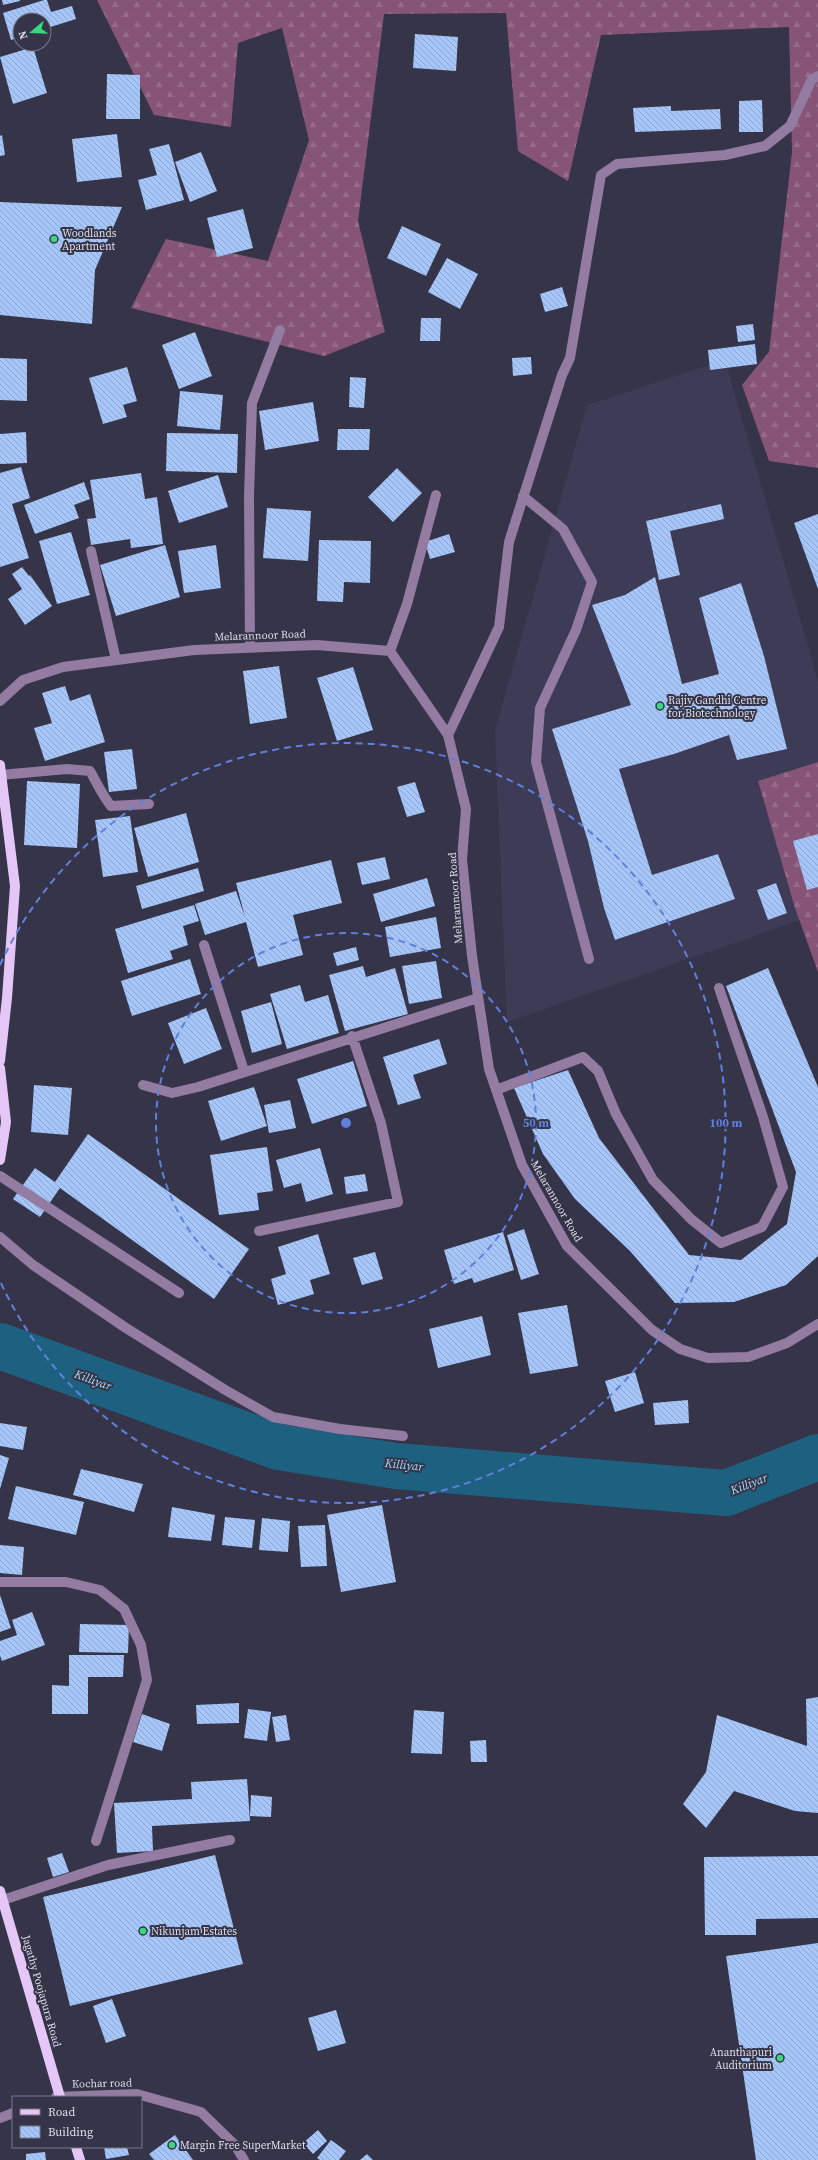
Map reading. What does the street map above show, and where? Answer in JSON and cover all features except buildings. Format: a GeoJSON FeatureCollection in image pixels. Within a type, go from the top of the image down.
{"type":"FeatureCollection","features":[{"type":"Feature","properties":{"kind":"main road"},"geometry":{"type":"LineString","coordinates":[[0,770],[15,886],[7,998],[0,1061]]}},
{"type":"Feature","properties":{"kind":"main road"},"geometry":{"type":"LineString","coordinates":[[0,1068],[6,1122],[0,1160]]}},
{"type":"Feature","properties":{"kind":"main road","name":"Jagathy Poojapura Road"},"geometry":{"type":"LineString","coordinates":[[1,1896],[59,2096]]}},
{"type":"Feature","properties":{"kind":"main road"},"geometry":{"type":"LineString","coordinates":[[76,2148],[80,2160]]}},
{"type":"Feature","properties":{"kind":"street"},"geometry":{"type":"LineString","coordinates":[[448,735],[499,627],[509,542],[562,375],[570,358],[601,175],[617,164],[725,155],[765,146],[790,126],[812,79],[818,76]]}},
{"type":"Feature","properties":{"kind":"street"},"geometry":{"type":"LineString","coordinates":[[250,647],[249,496],[252,403],[280,330]]}},
{"type":"Feature","properties":{"kind":"street"},"geometry":{"type":"LineString","coordinates":[[390,651],[407,604],[436,495]]}},
{"type":"Feature","properties":{"kind":"street"},"geometry":{"type":"LineString","coordinates":[[523,496],[563,529],[592,582],[576,630],[540,708],[536,762],[589,959]]}},
{"type":"Feature","properties":{"kind":"street"},"geometry":{"type":"LineString","coordinates":[[91,551],[116,660]]}},
{"type":"Feature","properties":{"kind":"street","name":"Melarannoor Road"},"geometry":{"type":"LineString","coordinates":[[0,702],[23,680],[63,667],[116,660],[194,650],[250,647],[317,645],[390,651],[448,735],[466,809],[462,859],[472,956],[489,1069],[522,1165],[567,1246],[652,1330],[680,1349],[708,1358],[748,1356],[787,1344],[818,1324]]}},
{"type":"Feature","properties":{"kind":"street"},"geometry":{"type":"LineString","coordinates":[[0,770],[67,769],[90,771],[103,796],[111,806],[149,804]]}},
{"type":"Feature","properties":{"kind":"street"},"geometry":{"type":"LineString","coordinates":[[204,945],[244,1071]]}},
{"type":"Feature","properties":{"kind":"street"},"geometry":{"type":"LineString","coordinates":[[496,1090],[583,1057],[598,1071],[616,1114],[652,1180],[691,1219],[721,1243],[762,1227],[783,1187],[763,1117],[719,988]]}},
{"type":"Feature","properties":{"kind":"street"},"geometry":{"type":"LineString","coordinates":[[142,1085],[172,1093],[198,1087],[352,1036],[478,998]]}},
{"type":"Feature","properties":{"kind":"street"},"geometry":{"type":"LineString","coordinates":[[259,1231],[398,1202],[381,1123],[352,1036]]}},
{"type":"Feature","properties":{"kind":"street"},"geometry":{"type":"LineString","coordinates":[[0,1176],[179,1293]]}},
{"type":"Feature","properties":{"kind":"street"},"geometry":{"type":"LineString","coordinates":[[0,1237],[33,1264],[126,1328],[227,1391],[274,1417],[340,1429],[403,1436]]}},
{"type":"Feature","properties":{"kind":"street"},"geometry":{"type":"LineString","coordinates":[[0,1582],[66,1582],[100,1590],[124,1609],[141,1645],[147,1680],[96,1841]]}},
{"type":"Feature","properties":{"kind":"street"},"geometry":{"type":"LineString","coordinates":[[1,1896],[108,1865],[230,1840]]}},
{"type":"Feature","properties":{"kind":"street","name":"Kochar road"},"geometry":{"type":"LineString","coordinates":[[85,2096],[137,2094],[201,2112],[235,2145],[244,2160]]}},
{"type":"Feature","properties":{"kind":"street"},"geometry":{"type":"LineString","coordinates":[[0,2118],[12,2113]]}},
{"type":"Feature","properties":{"kind":"shaded area","name":"Rajiv Gandhi Centre for Biotechnology"},"geometry":{"type":"Polygon","coordinates":[[[725,360],[818,681],[818,914],[507,1022],[495,731],[587,405],[725,360]]]}},
{"type":"Feature","properties":{"kind":"green space"},"geometry":{"type":"Polygon","coordinates":[[[97,0],[818,0],[818,468],[769,461],[742,385],[769,352],[792,152],[789,27],[601,35],[568,181],[518,151],[506,13],[384,14],[358,221],[385,332],[324,356],[131,308],[166,239],[268,261],[309,140],[282,28],[238,43],[231,127],[154,115],[97,0]]]}},
{"type":"Feature","properties":{"kind":"green space"},"geometry":{"type":"Polygon","coordinates":[[[818,762],[818,972],[795,908],[758,781],[818,762]]]}},
{"type":"Feature","properties":{"kind":"waterway","name":"Killiyar"},"geometry":{"type":"LineString","coordinates":[[0,1346],[279,1447],[396,1466],[726,1493],[818,1457]]}},
{"type":"Feature","properties":{"kind":"place","name":"Woodlands Apartment"},"geometry":{"type":"Point","coordinates":[54,239]}},
{"type":"Feature","properties":{"kind":"place","name":"Rajiv Gandhi Centre for Biotechnology"},"geometry":{"type":"Point","coordinates":[660,706]}},
{"type":"Feature","properties":{"kind":"place","name":"Nikunjam Estates"},"geometry":{"type":"Point","coordinates":[143,1931]}},
{"type":"Feature","properties":{"kind":"place","name":"Ananthapuri Auditorium"},"geometry":{"type":"Point","coordinates":[780,2058]}},
{"type":"Feature","properties":{"kind":"place","name":"Margin Free SuperMarket"},"geometry":{"type":"Point","coordinates":[172,2145]}}]}
